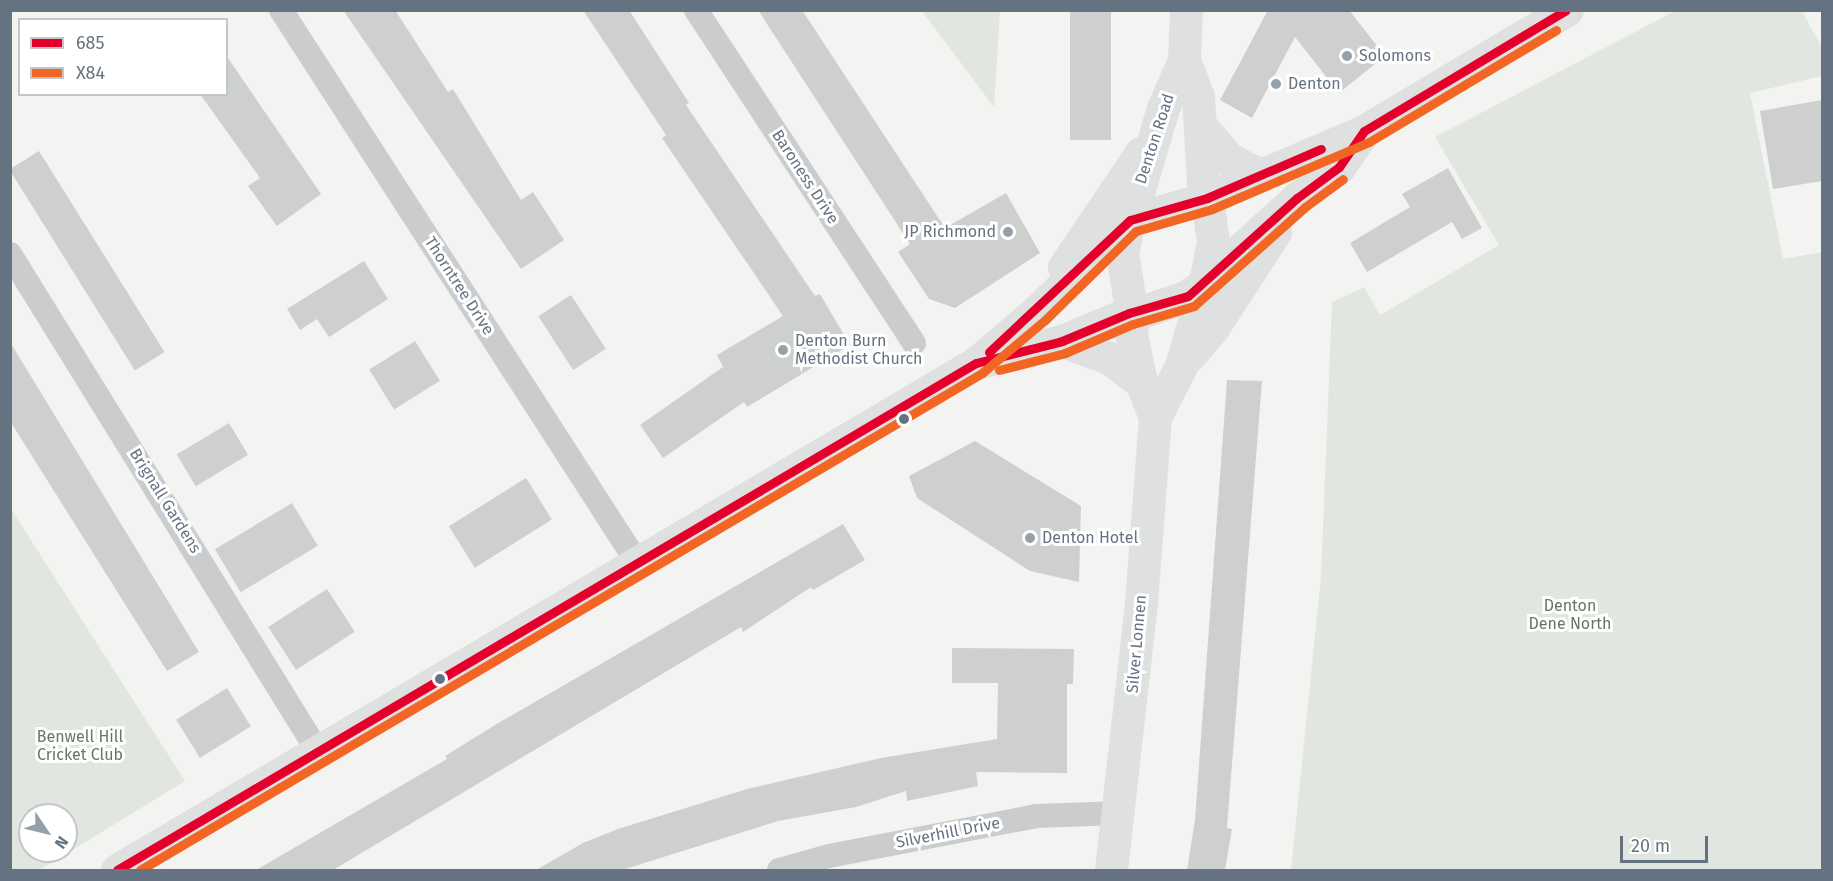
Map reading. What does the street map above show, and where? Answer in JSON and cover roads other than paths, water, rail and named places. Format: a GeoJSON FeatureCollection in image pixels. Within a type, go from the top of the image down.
{"type":"FeatureCollection","features":[{"type":"Feature","properties":{"kind":"main road","name":"Denton Road"},"geometry":{"type":"LineString","coordinates":[[1131,314],[1122,253],[1154,135],[1184,60],[1186,10]]}},
{"type":"Feature","properties":{"kind":"main road"},"geometry":{"type":"LineString","coordinates":[[117,870],[976,363],[1036,311],[1129,221],[1205,198],[1364,131],[1567,10]]}},
{"type":"Feature","properties":{"kind":"main road","name":"Denton Road"},"geometry":{"type":"LineString","coordinates":[[1184,60],[1198,96],[1205,198],[1213,242],[1206,281]]}},
{"type":"Feature","properties":{"kind":"main road"},"geometry":{"type":"LineString","coordinates":[[1200,125],[1229,159],[1260,175]]}},
{"type":"Feature","properties":{"kind":"main road"},"geometry":{"type":"LineString","coordinates":[[976,363],[1062,341],[1131,314],[1188,296],[1297,198],[1339,167],[1364,131]]}},
{"type":"Feature","properties":{"kind":"main road"},"geometry":{"type":"LineString","coordinates":[[1036,311],[1154,135]]}},
{"type":"Feature","properties":{"kind":"main road"},"geometry":{"type":"LineString","coordinates":[[1181,366],[1214,326],[1297,198]]}},
{"type":"Feature","properties":{"kind":"main road","name":"Silver Lonnen"},"geometry":{"type":"LineString","coordinates":[[1112,870],[1120,813],[1155,417],[1181,366],[1206,281]]}},
{"type":"Feature","properties":{"kind":"main road","name":"Silver Lonnen"},"geometry":{"type":"LineString","coordinates":[[1131,314],[1131,334],[1141,382],[1155,417]]}},
{"type":"Feature","properties":{"kind":"main road"},"geometry":{"type":"LineString","coordinates":[[1062,341],[1109,358],[1141,382]]}},
{"type":"Feature","properties":{"kind":"street","name":"Thorntree Drive"},"geometry":{"type":"LineString","coordinates":[[281,10],[637,562]]}},
{"type":"Feature","properties":{"kind":"street","name":"Baroness Drive"},"geometry":{"type":"LineString","coordinates":[[696,10],[914,343]]}},
{"type":"Feature","properties":{"kind":"street","name":"Brignall Gardens"},"geometry":{"type":"LineString","coordinates":[[10,254],[317,750]]}},
{"type":"Feature","properties":{"kind":"street","name":"Silverhill Drive"},"geometry":{"type":"LineString","coordinates":[[779,870],[829,856],[1036,816],[1120,813]]}},
{"type":"Feature","properties":{"kind":"place","name":"Solomons"},"geometry":{"type":"Point","coordinates":[1347,56]}},
{"type":"Feature","properties":{"kind":"place","name":"Denton"},"geometry":{"type":"Point","coordinates":[1276,84]}},
{"type":"Feature","properties":{"kind":"place","name":"JP Richmond"},"geometry":{"type":"Point","coordinates":[1008,232]}},
{"type":"Feature","properties":{"kind":"place","name":"Denton Burn Methodist Church"},"geometry":{"type":"Point","coordinates":[783,350]}},
{"type":"Feature","properties":{"kind":"place","name":"Denton Hotel"},"geometry":{"type":"Point","coordinates":[1030,538]}},
{"type":"Feature","properties":{"kind":"park label","name":"Denton Dene North"},"geometry":{"type":"Point","coordinates":[1570,615]}},
{"type":"Feature","properties":{"kind":"park label","name":"Benwell Hill Cricket Club"},"geometry":{"type":"Point","coordinates":[80,746]}}]}
